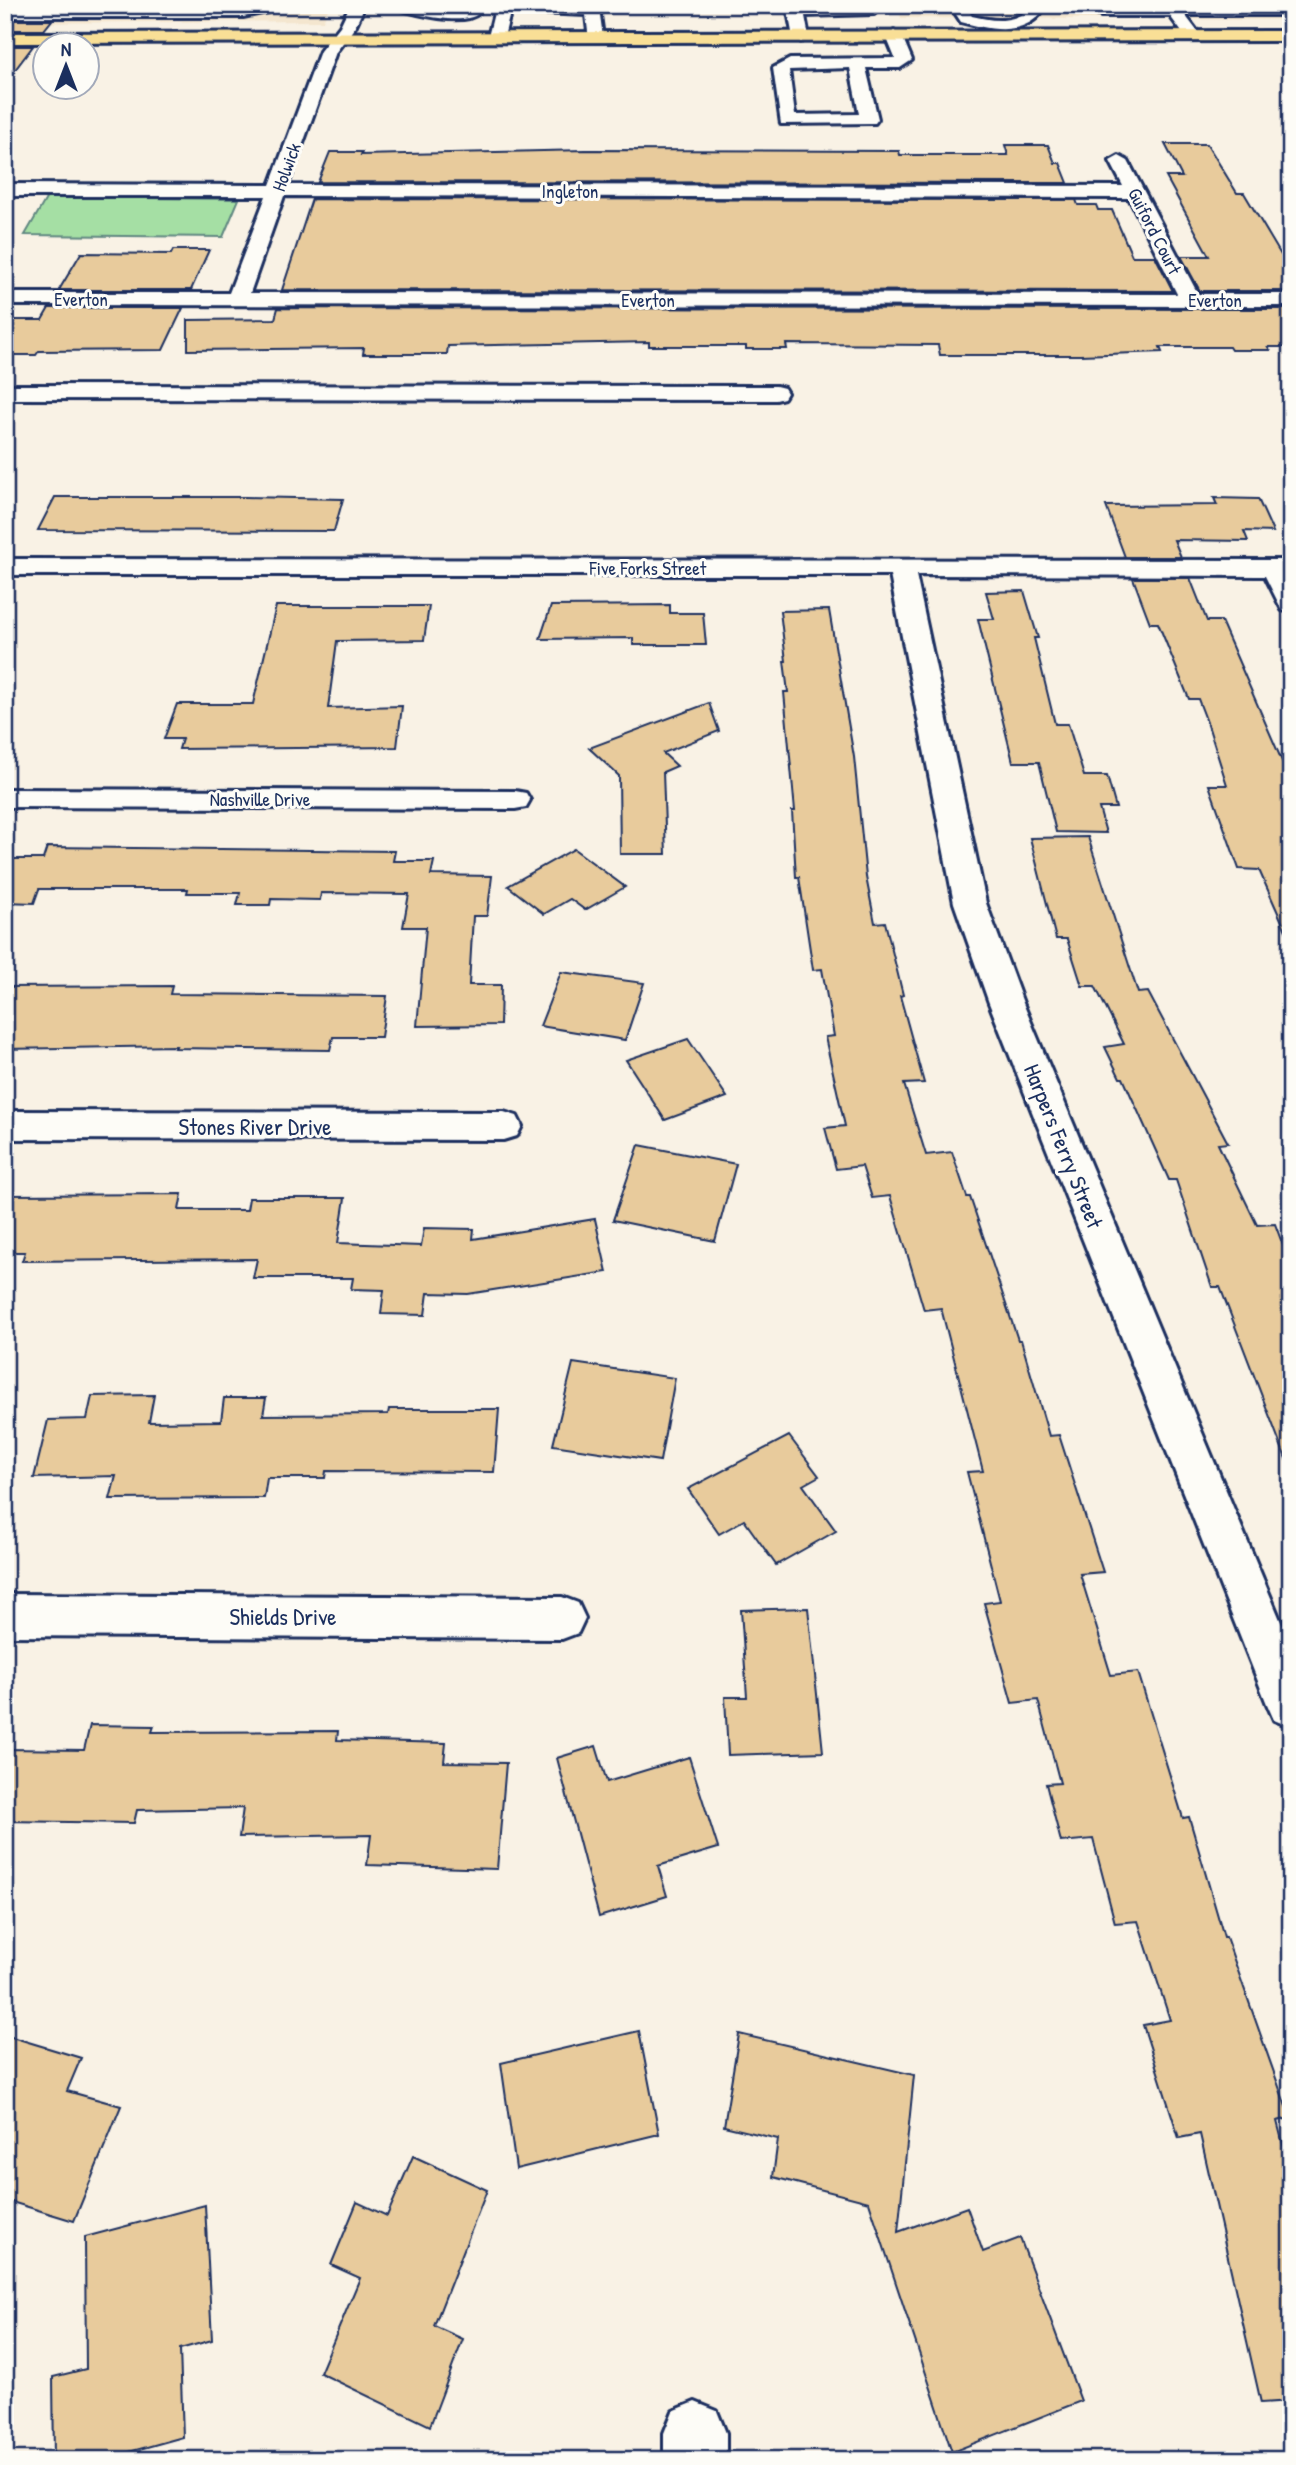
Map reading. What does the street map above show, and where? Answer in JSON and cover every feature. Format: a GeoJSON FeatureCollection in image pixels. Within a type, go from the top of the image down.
{"type":"FeatureCollection","features":[{"type":"Feature","properties":{"kind":"main road"},"geometry":{"type":"LineString","coordinates":[[5,38],[801,37],[894,36],[1003,30],[1291,36]]}},
{"type":"Feature","properties":{"kind":"street"},"geometry":{"type":"LineString","coordinates":[[5,12],[243,12],[262,9],[265,5]]}},
{"type":"Feature","properties":{"kind":"street","name":"Holwick"},"geometry":{"type":"LineString","coordinates":[[237,300],[328,51],[358,5]]}},
{"type":"Feature","properties":{"kind":"street"},"geometry":{"type":"LineString","coordinates":[[401,5],[429,13],[471,13],[496,7],[496,37]]}},
{"type":"Feature","properties":{"kind":"street"},"geometry":{"type":"LineString","coordinates":[[957,5],[966,19],[1003,30],[1030,18],[1033,13],[1029,5]]}},
{"type":"Feature","properties":{"kind":"street"},"geometry":{"type":"LineString","coordinates":[[1097,5],[1101,11],[1172,8],[1291,10]]}},
{"type":"Feature","properties":{"kind":"street"},"geometry":{"type":"LineString","coordinates":[[541,37],[546,8],[594,11],[595,37]]}},
{"type":"Feature","properties":{"kind":"street"},"geometry":{"type":"LineString","coordinates":[[1172,8],[1193,36]]}},
{"type":"Feature","properties":{"kind":"street"},"geometry":{"type":"LineString","coordinates":[[801,37],[796,12],[869,11]]}},
{"type":"Feature","properties":{"kind":"street"},"geometry":{"type":"LineString","coordinates":[[466,37],[471,13]]}},
{"type":"Feature","properties":{"kind":"street"},"geometry":{"type":"LineString","coordinates":[[857,65],[869,119],[787,120],[781,68],[790,64],[887,64],[904,60],[894,36]]}},
{"type":"Feature","properties":{"kind":"street","name":"Guiford Court"},"geometry":{"type":"LineString","coordinates":[[1119,161],[1191,300]]}},
{"type":"Feature","properties":{"kind":"street","name":"Ingleton"},"geometry":{"type":"LineString","coordinates":[[5,190],[1135,192]]}},
{"type":"Feature","properties":{"kind":"street","name":"Everton"},"geometry":{"type":"LineString","coordinates":[[5,299],[1291,300]]}},
{"type":"Feature","properties":{"kind":"street"},"geometry":{"type":"LineString","coordinates":[[5,392],[776,393]]}},
{"type":"Feature","properties":{"kind":"street","name":"Five Forks Street"},"geometry":{"type":"LineString","coordinates":[[5,567],[1283,568]]}},
{"type":"Feature","properties":{"kind":"street"},"geometry":{"type":"LineString","coordinates":[[1283,568],[1291,604]]}},
{"type":"Feature","properties":{"kind":"street","name":"Harpers Ferry Street"},"geometry":{"type":"LineString","coordinates":[[902,569],[970,902],[1006,1003],[1291,1703]]}},
{"type":"Feature","properties":{"kind":"street","name":"Nashville Drive"},"geometry":{"type":"LineString","coordinates":[[5,798],[515,800]]}},
{"type":"Feature","properties":{"kind":"street","name":"Stones River Drive"},"geometry":{"type":"LineString","coordinates":[[5,1125],[504,1126]]}},
{"type":"Feature","properties":{"kind":"street","name":"Shields Drive"},"geometry":{"type":"LineString","coordinates":[[5,1615],[562,1618]]}},
{"type":"Feature","properties":{"kind":"shaded area"},"geometry":{"type":"Polygon","coordinates":[[[5,5],[330,5],[323,21],[5,23],[5,5]]]}},
{"type":"Feature","properties":{"kind":"shaded area"},"geometry":{"type":"Polygon","coordinates":[[[897,5],[1291,5],[1291,20],[901,18],[897,5]]]}},
{"type":"Feature","properties":{"kind":"green space"},"geometry":{"type":"Polygon","coordinates":[[[47,197],[239,199],[223,237],[25,235],[47,197]]]}},
{"type":"Feature","properties":{"kind":"building"},"geometry":{"type":"Polygon","coordinates":[[[5,20],[52,20],[44,30],[5,30],[5,20]]]}},
{"type":"Feature","properties":{"kind":"building"},"geometry":{"type":"Polygon","coordinates":[[[5,46],[32,46],[32,47],[5,83],[5,46]]]}},
{"type":"Feature","properties":{"kind":"building"},"geometry":{"type":"Polygon","coordinates":[[[1165,144],[1207,144],[1237,193],[1244,193],[1281,255],[1291,255],[1291,291],[1200,291],[1181,256],[1209,256],[1166,177],[1182,177],[1165,144]]]}},
{"type":"Feature","properties":{"kind":"building"},"geometry":{"type":"Polygon","coordinates":[[[1005,145],[1048,145],[1055,163],[1060,163],[1068,183],[318,182],[330,152],[362,152],[361,155],[586,150],[899,151],[900,155],[1008,155],[1005,145]]]}},
{"type":"Feature","properties":{"kind":"building"},"geometry":{"type":"Polygon","coordinates":[[[312,199],[1076,200],[1078,205],[1096,205],[1098,210],[1112,210],[1132,256],[1155,256],[1173,291],[282,290],[312,199]]]}},
{"type":"Feature","properties":{"kind":"building"},"geometry":{"type":"Polygon","coordinates":[[[173,250],[209,250],[191,290],[59,290],[81,253],[171,254],[173,250]]]}},
{"type":"Feature","properties":{"kind":"building"},"geometry":{"type":"Polygon","coordinates":[[[49,308],[183,308],[163,350],[39,351],[36,355],[5,355],[5,320],[42,320],[49,308]]]}},
{"type":"Feature","properties":{"kind":"building"},"geometry":{"type":"Polygon","coordinates":[[[278,308],[1291,309],[1291,347],[1231,350],[1229,347],[1160,347],[1162,352],[1080,355],[940,355],[938,345],[786,344],[787,349],[746,349],[746,346],[649,346],[649,342],[448,346],[447,354],[363,354],[364,348],[188,350],[188,320],[275,319],[278,308]]]}},
{"type":"Feature","properties":{"kind":"building"},"geometry":{"type":"Polygon","coordinates":[[[55,497],[343,499],[334,531],[38,530],[55,497]]]}},
{"type":"Feature","properties":{"kind":"building"},"geometry":{"type":"Polygon","coordinates":[[[1214,498],[1258,499],[1273,532],[1244,531],[1248,541],[1174,540],[1181,557],[1125,557],[1106,506],[1217,505],[1214,498]]]}},
{"type":"Feature","properties":{"kind":"building"},"geometry":{"type":"Polygon","coordinates":[[[1133,578],[1190,578],[1207,621],[1221,621],[1285,768],[1291,768],[1291,942],[1259,870],[1239,869],[1209,785],[1227,785],[1208,725],[1198,699],[1189,699],[1158,623],[1150,623],[1133,578]]]}},
{"type":"Feature","properties":{"kind":"building"},"geometry":{"type":"Polygon","coordinates":[[[1024,591],[1038,638],[1034,638],[1055,724],[1068,724],[1084,776],[1107,776],[1116,808],[1099,808],[1106,833],[1056,832],[1039,762],[1013,762],[978,619],[994,619],[986,592],[1024,591]]]}},
{"type":"Feature","properties":{"kind":"building"},"geometry":{"type":"Polygon","coordinates":[[[670,605],[670,613],[703,613],[706,645],[633,645],[633,638],[540,639],[551,606],[670,605]]]}},
{"type":"Feature","properties":{"kind":"building"},"geometry":{"type":"Polygon","coordinates":[[[276,606],[429,606],[424,640],[337,641],[328,708],[402,706],[397,747],[179,749],[182,739],[164,739],[177,704],[253,704],[276,606]]]}},
{"type":"Feature","properties":{"kind":"building"},"geometry":{"type":"Polygon","coordinates":[[[829,610],[854,757],[866,877],[875,923],[885,922],[903,995],[900,996],[924,1083],[904,1084],[926,1155],[952,1152],[1018,1340],[1021,1340],[1049,1436],[1059,1435],[1103,1572],[1080,1574],[1111,1675],[1138,1672],[1183,1818],[1189,1817],[1224,1937],[1290,2118],[1277,2121],[1291,2175],[1291,2401],[1261,2403],[1200,2134],[1179,2138],[1143,2025],[1170,2020],[1138,1921],[1115,1923],[1093,1839],[1061,1842],[1046,1784],[1060,1783],[1038,1700],[1012,1703],[984,1603],[1000,1601],[967,1472],[983,1471],[941,1308],[924,1310],[890,1196],[872,1198],[862,1166],[836,1169],[825,1128],[845,1126],[825,1037],[834,1036],[822,969],[813,970],[799,877],[796,877],[792,811],[795,811],[784,692],[788,692],[780,611],[829,610]]]}},
{"type":"Feature","properties":{"kind":"building"},"geometry":{"type":"Polygon","coordinates":[[[709,703],[719,731],[663,753],[677,766],[663,772],[666,854],[620,854],[619,776],[589,748],[709,703]]]}},
{"type":"Feature","properties":{"kind":"building"},"geometry":{"type":"Polygon","coordinates":[[[1088,837],[1138,993],[1148,992],[1228,1143],[1218,1144],[1257,1225],[1275,1224],[1291,1267],[1291,1464],[1288,1464],[1220,1287],[1212,1287],[1176,1180],[1169,1180],[1123,1078],[1120,1078],[1105,1047],[1124,1044],[1095,986],[1082,986],[1067,939],[1056,939],[1030,838],[1088,837]]]}},
{"type":"Feature","properties":{"kind":"building"},"geometry":{"type":"Polygon","coordinates":[[[47,847],[395,851],[393,861],[434,861],[431,875],[492,876],[487,916],[473,916],[469,985],[501,985],[500,1025],[417,1026],[426,927],[403,927],[409,894],[321,893],[320,900],[271,899],[270,905],[237,905],[240,893],[187,893],[188,889],[39,889],[34,903],[5,902],[5,859],[43,859],[47,847]]]}},
{"type":"Feature","properties":{"kind":"building"},"geometry":{"type":"Polygon","coordinates":[[[574,849],[625,887],[585,910],[570,899],[544,914],[508,886],[574,849]]]}},
{"type":"Feature","properties":{"kind":"building"},"geometry":{"type":"Polygon","coordinates":[[[561,972],[644,983],[625,1040],[540,1026],[561,972]]]}},
{"type":"Feature","properties":{"kind":"building"},"geometry":{"type":"Polygon","coordinates":[[[172,986],[170,994],[387,996],[381,1037],[333,1037],[330,1050],[175,1048],[176,1046],[5,1049],[5,987],[172,986]]]}},
{"type":"Feature","properties":{"kind":"building"},"geometry":{"type":"Polygon","coordinates":[[[688,1039],[727,1097],[665,1120],[626,1060],[688,1039]]]}},
{"type":"Feature","properties":{"kind":"building"},"geometry":{"type":"Polygon","coordinates":[[[639,1145],[736,1164],[715,1241],[613,1220],[639,1145]]]}},
{"type":"Feature","properties":{"kind":"building"},"geometry":{"type":"Polygon","coordinates":[[[182,1194],[179,1210],[247,1210],[249,1198],[345,1198],[338,1243],[421,1246],[424,1228],[474,1229],[473,1239],[595,1219],[607,1272],[468,1294],[428,1293],[425,1315],[381,1314],[384,1290],[351,1289],[353,1278],[253,1278],[257,1259],[22,1261],[25,1252],[5,1252],[5,1195],[182,1194]]]}},
{"type":"Feature","properties":{"kind":"building"},"geometry":{"type":"Polygon","coordinates":[[[573,1363],[675,1378],[660,1461],[553,1445],[573,1363]]]}},
{"type":"Feature","properties":{"kind":"building"},"geometry":{"type":"Polygon","coordinates":[[[154,1395],[149,1422],[221,1421],[224,1398],[266,1398],[263,1415],[388,1414],[389,1409],[499,1409],[494,1472],[326,1471],[325,1478],[267,1478],[264,1498],[110,1499],[116,1476],[34,1478],[48,1420],[87,1419],[92,1396],[154,1395]]]}},
{"type":"Feature","properties":{"kind":"building"},"geometry":{"type":"Polygon","coordinates":[[[789,1436],[819,1476],[803,1485],[836,1531],[776,1565],[744,1520],[719,1534],[688,1489],[789,1436]]]}},
{"type":"Feature","properties":{"kind":"building"},"geometry":{"type":"Polygon","coordinates":[[[808,1608],[823,1752],[728,1755],[725,1697],[747,1697],[741,1610],[808,1608]]]}},
{"type":"Feature","properties":{"kind":"building"},"geometry":{"type":"Polygon","coordinates":[[[90,1725],[154,1726],[152,1732],[338,1731],[337,1740],[446,1743],[444,1762],[506,1763],[497,1869],[367,1865],[371,1835],[239,1837],[243,1808],[137,1810],[134,1823],[5,1821],[5,1749],[84,1750],[90,1725]]]}},
{"type":"Feature","properties":{"kind":"building"},"geometry":{"type":"Polygon","coordinates":[[[596,1746],[607,1782],[689,1757],[718,1848],[658,1866],[667,1896],[599,1917],[557,1758],[596,1746]]]}},
{"type":"Feature","properties":{"kind":"building"},"geometry":{"type":"Polygon","coordinates":[[[639,2031],[659,2134],[516,2169],[501,2063],[639,2031]]]}},
{"type":"Feature","properties":{"kind":"building"},"geometry":{"type":"Polygon","coordinates":[[[739,2034],[914,2075],[898,2232],[967,2207],[983,2252],[1020,2238],[1081,2401],[952,2452],[869,2202],[773,2177],[778,2139],[724,2126],[739,2034]]]}},
{"type":"Feature","properties":{"kind":"building"},"geometry":{"type":"Polygon","coordinates":[[[5,2035],[81,2058],[67,2091],[121,2106],[74,2221],[5,2200],[5,2035]]]}},
{"type":"Feature","properties":{"kind":"building"},"geometry":{"type":"Polygon","coordinates":[[[413,2156],[487,2190],[434,2326],[463,2339],[430,2426],[320,2373],[360,2278],[331,2265],[357,2202],[387,2216],[413,2156]]]}},
{"type":"Feature","properties":{"kind":"building"},"geometry":{"type":"Polygon","coordinates":[[[205,2205],[212,2340],[180,2349],[183,2437],[100,2460],[54,2460],[53,2377],[86,2369],[85,2237],[205,2205]]]}}]}
